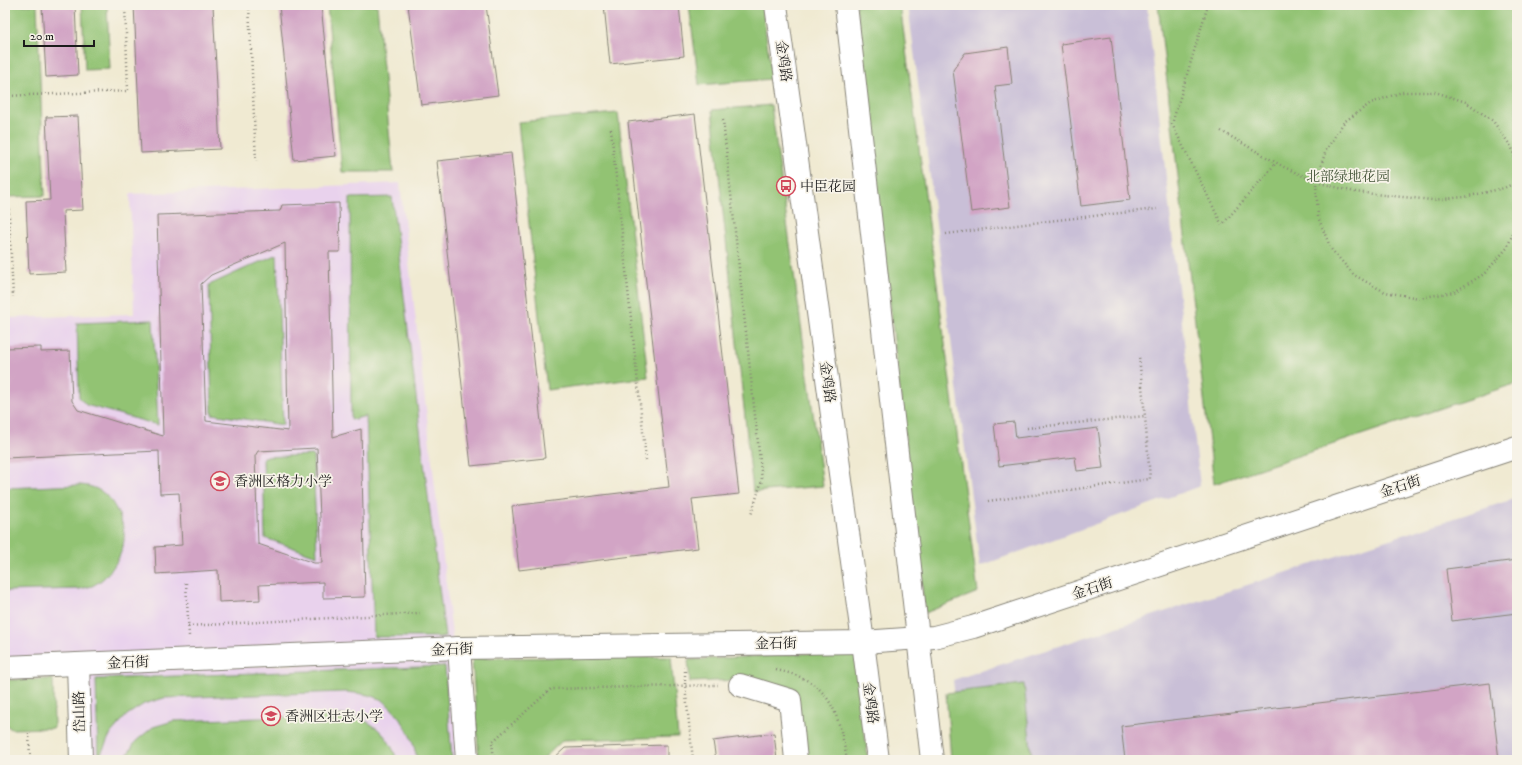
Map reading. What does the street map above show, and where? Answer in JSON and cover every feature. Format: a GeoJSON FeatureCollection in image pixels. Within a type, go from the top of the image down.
{"type":"FeatureCollection","features":[{"type":"Feature","properties":{"kind":"street","name":"金鸡路"},"geometry":{"type":"LineString","coordinates":[[776,5],[864,642],[878,760]]}},
{"type":"Feature","properties":{"kind":"street"},"geometry":{"type":"LineString","coordinates":[[846,5],[932,760]]}},
{"type":"Feature","properties":{"kind":"street","name":"金石街"},"geometry":{"type":"LineString","coordinates":[[5,667],[459,648],[864,642],[918,639],[952,634],[1517,447]]}},
{"type":"Feature","properties":{"kind":"street"},"geometry":{"type":"LineString","coordinates":[[459,648],[467,760]]}},
{"type":"Feature","properties":{"kind":"street","name":"岱山路"},"geometry":{"type":"LineString","coordinates":[[78,664],[81,760]]}},
{"type":"Feature","properties":{"kind":"street"},"geometry":{"type":"LineString","coordinates":[[740,685],[790,700],[796,760]]}},
{"type":"Feature","properties":{"kind":"path"},"geometry":{"type":"LineString","coordinates":[[5,96],[128,91],[125,5]]}},
{"type":"Feature","properties":{"kind":"path"},"geometry":{"type":"LineString","coordinates":[[249,5],[256,161]]}},
{"type":"Feature","properties":{"kind":"path"},"geometry":{"type":"LineString","coordinates":[[1208,5],[1172,124],[1222,226],[1276,163]]}},
{"type":"Feature","properties":{"kind":"path"},"geometry":{"type":"LineString","coordinates":[[1517,165],[1512,148],[1493,121],[1466,102],[1435,92],[1402,92],[1371,102],[1344,122],[1326,150],[1316,182],[1318,217],[1331,249],[1354,275],[1385,292],[1419,298],[1454,292],[1484,274],[1507,248],[1517,223]]}},
{"type":"Feature","properties":{"kind":"path"},"geometry":{"type":"LineString","coordinates":[[723,120],[762,480],[751,515]]}},
{"type":"Feature","properties":{"kind":"path"},"geometry":{"type":"LineString","coordinates":[[5,129],[13,297]]}},
{"type":"Feature","properties":{"kind":"path"},"geometry":{"type":"LineString","coordinates":[[611,129],[646,460]]}},
{"type":"Feature","properties":{"kind":"path"},"geometry":{"type":"LineString","coordinates":[[1221,131],[1276,163],[1316,182],[1355,192],[1432,200],[1466,197],[1504,188],[1517,182]]}},
{"type":"Feature","properties":{"kind":"path"},"geometry":{"type":"LineString","coordinates":[[946,234],[1057,220],[1157,210]]}},
{"type":"Feature","properties":{"kind":"path"},"geometry":{"type":"LineString","coordinates":[[988,501],[1150,479],[1138,356]]}},
{"type":"Feature","properties":{"kind":"path"},"geometry":{"type":"LineString","coordinates":[[1027,428],[1145,416]]}},
{"type":"Feature","properties":{"kind":"path"},"geometry":{"type":"LineString","coordinates":[[186,583],[190,659]]}},
{"type":"Feature","properties":{"kind":"path"},"geometry":{"type":"LineString","coordinates":[[188,626],[420,613]]}},
{"type":"Feature","properties":{"kind":"path"},"geometry":{"type":"LineString","coordinates":[[494,760],[492,742],[551,689],[740,685]]}},
{"type":"Feature","properties":{"kind":"path"},"geometry":{"type":"LineString","coordinates":[[685,686],[693,760]]}},
{"type":"Feature","properties":{"kind":"path"},"geometry":{"type":"LineString","coordinates":[[29,733],[30,760]]}},
{"type":"Feature","properties":{"kind":"shaded area"},"geometry":{"type":"Polygon","coordinates":[[[908,5],[1147,5],[1200,486],[980,566],[908,5]]]}},
{"type":"Feature","properties":{"kind":"shaded area","name":"香洲区格力小学"},"geometry":{"type":"Polygon","coordinates":[[[400,183],[453,643],[5,661],[5,318],[134,314],[130,194],[400,183]]]}},
{"type":"Feature","properties":{"kind":"shaded area"},"geometry":{"type":"Polygon","coordinates":[[[1517,498],[1517,760],[962,760],[953,680],[1517,498]]]}},
{"type":"Feature","properties":{"kind":"shaded area","name":"香洲区壮志小学"},"geometry":{"type":"Polygon","coordinates":[[[451,659],[459,760],[88,760],[86,672],[451,659]]]}},
{"type":"Feature","properties":{"kind":"green space"},"geometry":{"type":"Polygon","coordinates":[[[5,5],[37,5],[45,196],[5,197],[5,5]]]}},
{"type":"Feature","properties":{"kind":"green space"},"geometry":{"type":"Polygon","coordinates":[[[82,5],[107,5],[110,69],[85,70],[82,5]]]}},
{"type":"Feature","properties":{"kind":"green space"},"geometry":{"type":"Polygon","coordinates":[[[327,5],[377,5],[393,172],[342,172],[327,5]]]}},
{"type":"Feature","properties":{"kind":"green space"},"geometry":{"type":"Polygon","coordinates":[[[689,5],[762,5],[772,79],[699,85],[689,5]]]}},
{"type":"Feature","properties":{"kind":"green space"},"geometry":{"type":"Polygon","coordinates":[[[856,5],[900,5],[978,592],[925,613],[856,5]]]}},
{"type":"Feature","properties":{"kind":"green space","name":"北部绿地花园"},"geometry":{"type":"Polygon","coordinates":[[[1158,5],[1517,5],[1517,383],[1214,484],[1158,5]]]}},
{"type":"Feature","properties":{"kind":"green space"},"geometry":{"type":"Polygon","coordinates":[[[771,105],[823,486],[753,492],[712,110],[771,105]]]}},
{"type":"Feature","properties":{"kind":"green space"},"geometry":{"type":"Polygon","coordinates":[[[618,113],[648,377],[547,390],[518,122],[618,113]]]}},
{"type":"Feature","properties":{"kind":"green space"},"geometry":{"type":"Polygon","coordinates":[[[392,197],[445,637],[374,637],[366,416],[351,420],[350,198],[392,197]]]}},
{"type":"Feature","properties":{"kind":"green space"},"geometry":{"type":"Polygon","coordinates":[[[277,254],[283,425],[212,414],[209,285],[277,254]]]}},
{"type":"Feature","properties":{"kind":"green space"},"geometry":{"type":"Polygon","coordinates":[[[153,320],[158,425],[86,405],[79,397],[77,323],[153,320]]]}},
{"type":"Feature","properties":{"kind":"green space"},"geometry":{"type":"Polygon","coordinates":[[[313,455],[317,556],[265,538],[263,457],[313,455]]]}},
{"type":"Feature","properties":{"kind":"green space"},"geometry":{"type":"Polygon","coordinates":[[[80,485],[92,487],[106,495],[113,504],[121,520],[124,540],[120,556],[116,564],[99,582],[92,586],[80,589],[5,591],[5,488],[80,485]]]}},
{"type":"Feature","properties":{"kind":"green space"},"geometry":{"type":"Polygon","coordinates":[[[855,651],[868,760],[800,760],[793,697],[740,680],[690,682],[688,660],[855,651]]]}},
{"type":"Feature","properties":{"kind":"green space"},"geometry":{"type":"Polygon","coordinates":[[[671,657],[678,737],[563,740],[542,760],[479,760],[472,658],[671,657]]]}},
{"type":"Feature","properties":{"kind":"green space"},"geometry":{"type":"Polygon","coordinates":[[[445,666],[452,760],[417,760],[414,745],[401,719],[385,702],[368,695],[345,692],[164,698],[144,704],[127,715],[111,733],[98,760],[96,679],[445,666]]]}},
{"type":"Feature","properties":{"kind":"green space"},"geometry":{"type":"Polygon","coordinates":[[[53,679],[54,728],[11,729],[5,724],[5,680],[53,679]]]}},
{"type":"Feature","properties":{"kind":"green space"},"geometry":{"type":"Polygon","coordinates":[[[1024,684],[1032,760],[951,760],[946,693],[1024,684]]]}},
{"type":"Feature","properties":{"kind":"green space"},"geometry":{"type":"Polygon","coordinates":[[[348,715],[366,721],[379,730],[390,743],[397,760],[124,760],[136,741],[153,727],[173,721],[348,715]]]}},
{"type":"Feature","properties":{"kind":"building"},"geometry":{"type":"Polygon","coordinates":[[[42,5],[75,5],[78,75],[46,77],[42,5]]]}},
{"type":"Feature","properties":{"kind":"building"},"geometry":{"type":"Polygon","coordinates":[[[134,5],[213,5],[220,149],[141,153],[134,5]]]}},
{"type":"Feature","properties":{"kind":"building"},"geometry":{"type":"Polygon","coordinates":[[[279,5],[321,5],[336,156],[294,160],[279,5]]]}},
{"type":"Feature","properties":{"kind":"building"},"geometry":{"type":"Polygon","coordinates":[[[408,5],[486,5],[498,95],[421,105],[408,5]]]}},
{"type":"Feature","properties":{"kind":"building"},"geometry":{"type":"Polygon","coordinates":[[[604,5],[679,5],[684,56],[610,64],[604,5]]]}},
{"type":"Feature","properties":{"kind":"building"},"geometry":{"type":"Polygon","coordinates":[[[1111,37],[1130,200],[1081,206],[1061,44],[1111,37]]]}},
{"type":"Feature","properties":{"kind":"building"},"geometry":{"type":"Polygon","coordinates":[[[1008,47],[1012,84],[995,86],[1010,207],[971,212],[953,70],[965,53],[1008,47]]]}},
{"type":"Feature","properties":{"kind":"building"},"geometry":{"type":"Polygon","coordinates":[[[695,114],[739,494],[692,499],[698,548],[519,570],[512,506],[669,487],[628,122],[695,114]]]}},
{"type":"Feature","properties":{"kind":"building"},"geometry":{"type":"Polygon","coordinates":[[[78,116],[83,210],[63,211],[66,272],[29,274],[26,201],[50,200],[46,117],[78,116]]]}},
{"type":"Feature","properties":{"kind":"building"},"geometry":{"type":"Polygon","coordinates":[[[511,153],[545,458],[471,466],[437,161],[511,153]]]}},
{"type":"Feature","properties":{"kind":"building"},"geometry":{"type":"Polygon","coordinates":[[[339,203],[340,252],[329,252],[333,437],[361,429],[365,597],[323,598],[323,582],[259,585],[260,600],[219,602],[218,570],[156,574],[155,547],[182,545],[179,493],[160,494],[159,451],[5,458],[5,348],[41,347],[41,352],[70,351],[72,401],[78,410],[163,436],[157,215],[280,211],[282,205],[339,203]],[[285,243],[211,275],[201,284],[206,421],[288,431],[285,243]],[[317,448],[258,451],[255,456],[258,544],[314,563],[322,563],[317,448]]]}},
{"type":"Feature","properties":{"kind":"building"},"geometry":{"type":"Polygon","coordinates":[[[1014,422],[1016,438],[1098,428],[1103,468],[1077,471],[1075,457],[999,466],[994,424],[1014,422]]]}},
{"type":"Feature","properties":{"kind":"building"},"geometry":{"type":"Polygon","coordinates":[[[1517,560],[1517,613],[1452,621],[1446,569],[1517,560]]]}},
{"type":"Feature","properties":{"kind":"building"},"geometry":{"type":"Polygon","coordinates":[[[1490,683],[1499,760],[1125,760],[1121,726],[1490,683]]]}},
{"type":"Feature","properties":{"kind":"building"},"geometry":{"type":"Polygon","coordinates":[[[774,733],[777,760],[716,760],[713,741],[774,733]]]}},
{"type":"Feature","properties":{"kind":"building"},"geometry":{"type":"Polygon","coordinates":[[[667,745],[667,760],[552,760],[565,748],[667,745]]]}},
{"type":"Feature","properties":{"kind":"place","name":"中臣花园"},"geometry":{"type":"Point","coordinates":[786,186]}},
{"type":"Feature","properties":{"kind":"place","name":"香洲区格力小学"},"geometry":{"type":"Point","coordinates":[220,481]}},
{"type":"Feature","properties":{"kind":"place","name":"香洲区壮志小学"},"geometry":{"type":"Point","coordinates":[271,716]}}]}
